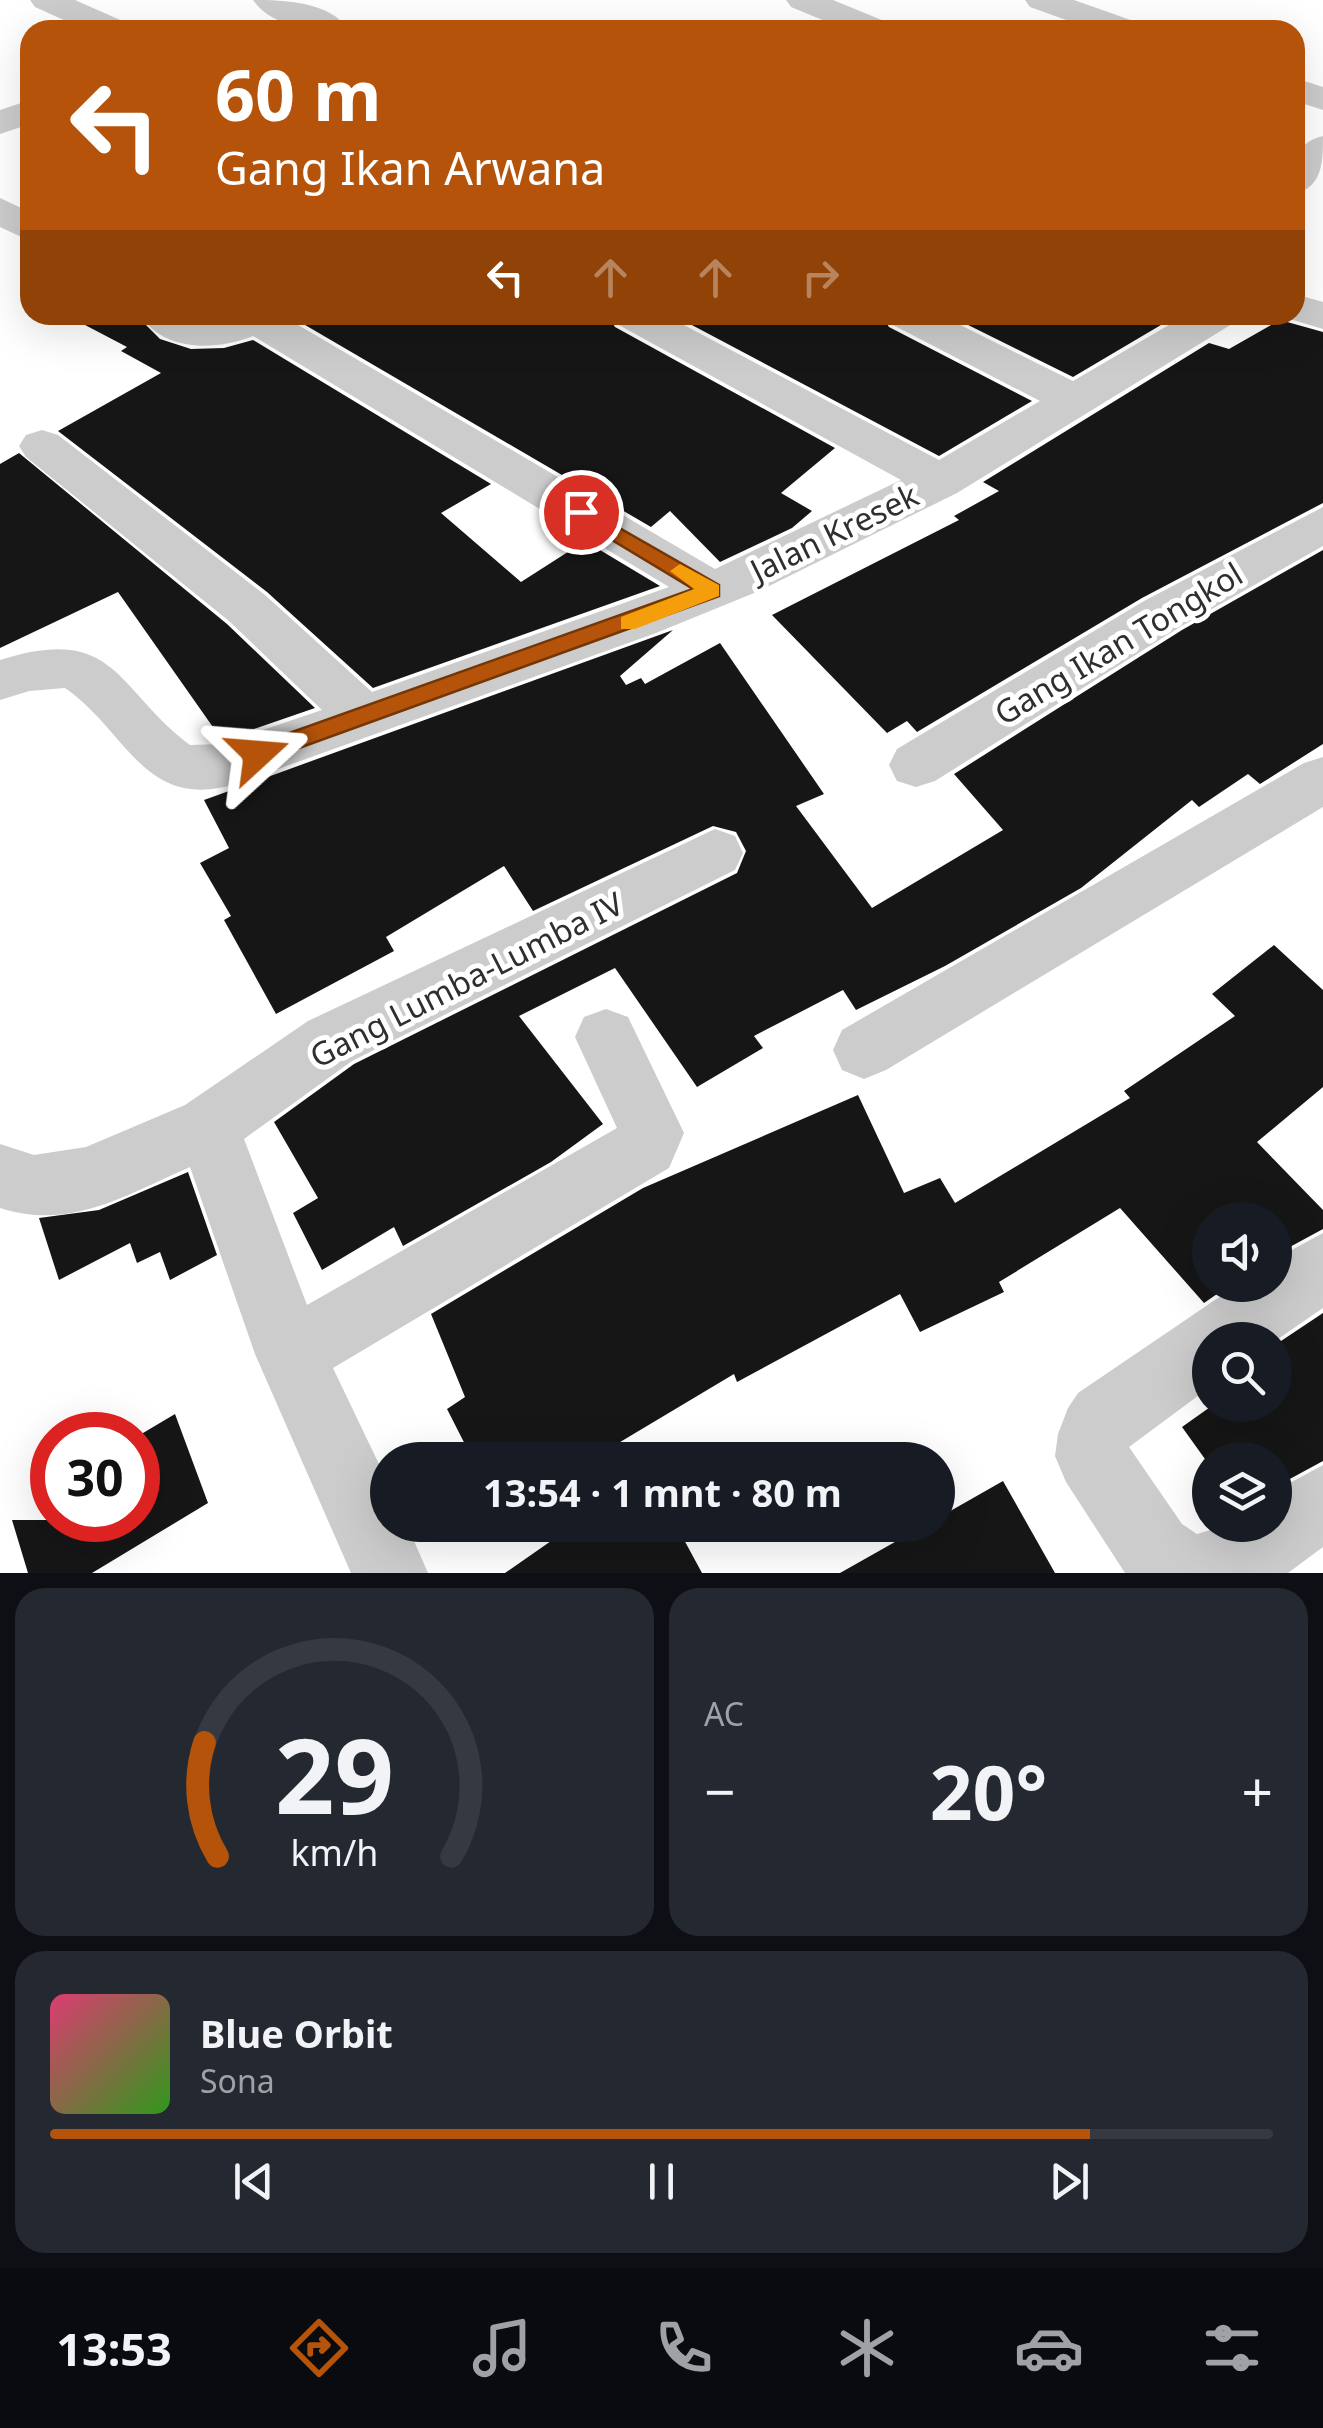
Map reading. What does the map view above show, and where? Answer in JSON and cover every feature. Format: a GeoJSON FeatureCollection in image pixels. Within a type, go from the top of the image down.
{"type":"FeatureCollection","features":[{"type":"Feature","properties":{"kind":"street"},"geometry":{"type":"LineString","coordinates":[[47,0],[92,20]]}},
{"type":"Feature","properties":{"kind":"street"},"geometry":{"type":"LineString","coordinates":[[270,0],[311,20]]}},
{"type":"Feature","properties":{"kind":"street"},"geometry":{"type":"LineString","coordinates":[[803,0],[852,20]]}},
{"type":"Feature","properties":{"kind":"street"},"geometry":{"type":"LineString","coordinates":[[1042,0],[1099,20]]}},
{"type":"Feature","properties":{"kind":"street"},"geometry":{"type":"LineString","coordinates":[[1305,169],[1323,146]]}},
{"type":"Feature","properties":{"kind":"street"},"geometry":{"type":"LineString","coordinates":[[176,325],[190,334],[206,336],[234,325]]}},
{"type":"Feature","properties":{"kind":"street"},"geometry":{"type":"LineString","coordinates":[[272,325],[712,590]]}},
{"type":"Feature","properties":{"kind":"street"},"geometry":{"type":"LineString","coordinates":[[651,325],[940,481]]}},
{"type":"Feature","properties":{"kind":"street"},"geometry":{"type":"LineString","coordinates":[[926,325],[1074,400]]}},
{"type":"Feature","properties":{"kind":"street","name":"Jalan Kresek"},"geometry":{"type":"LineString","coordinates":[[0,680],[33,667],[64,666],[88,672],[171,762],[194,768],[223,766],[712,590],[940,481],[1189,325]]}},
{"type":"Feature","properties":{"kind":"street"},"geometry":{"type":"LineString","coordinates":[[42,446],[247,608],[364,717]]}},
{"type":"Feature","properties":{"kind":"street","name":"Gang Ikan Tongkol"},"geometry":{"type":"LineString","coordinates":[[916,765],[1162,614],[1323,524]]}},
{"type":"Feature","properties":{"kind":"street"},"geometry":{"type":"LineString","coordinates":[[864,1050],[1323,779]]}},
{"type":"Feature","properties":{"kind":"street","name":"Gang Lumba-Lumba IV"},"geometry":{"type":"LineString","coordinates":[[0,1176],[34,1187],[88,1179],[208,1128],[330,1042],[715,853]]}},
{"type":"Feature","properties":{"kind":"street"},"geometry":{"type":"LineString","coordinates":[[290,1354],[646,1146],[652,1133],[606,1037]]}},
{"type":"Feature","properties":{"kind":"street"},"geometry":{"type":"LineString","coordinates":[[208,1128],[290,1354],[390,1573]]}},
{"type":"Feature","properties":{"kind":"street"},"geometry":{"type":"LineString","coordinates":[[1243,1322],[1323,1267]]}},
{"type":"Feature","properties":{"kind":"street"},"geometry":{"type":"LineString","coordinates":[[1192,1357],[1103,1418],[1094,1434],[1092,1456],[1154,1551],[1189,1573],[1232,1567],[1323,1502]]}},
{"type":"Feature","properties":{"kind":"building"},"geometry":{"type":"Polygon","coordinates":[[[85,325],[146,325],[160,339],[191,349],[224,348],[253,340],[491,484],[441,513],[521,582],[585,541],[660,586],[373,688],[267,592],[58,431],[161,373],[121,351],[127,347],[85,325]]]}},
{"type":"Feature","properties":{"kind":"building"},"geometry":{"type":"Polygon","coordinates":[[[305,325],[614,325],[835,448],[781,493],[812,511],[792,528],[720,562],[670,511],[651,527],[305,325]]]}},
{"type":"Feature","properties":{"kind":"building"},"geometry":{"type":"Polygon","coordinates":[[[692,325],[888,325],[1032,401],[939,456],[692,325]]]}},
{"type":"Feature","properties":{"kind":"building"},"geometry":{"type":"Polygon","coordinates":[[[968,325],[1161,325],[1073,377],[968,325]]]}},
{"type":"Feature","properties":{"kind":"building"},"geometry":{"type":"Polygon","coordinates":[[[1271,325],[1298,325],[1323,332],[1323,503],[1142,598],[917,732],[907,721],[887,733],[772,615],[959,520],[954,516],[999,491],[983,482],[1209,343],[1229,349],[1271,325]]]}},
{"type":"Feature","properties":{"kind":"building"},"geometry":{"type":"Polygon","coordinates":[[[19,453],[227,624],[315,708],[222,740],[118,592],[0,648],[0,464],[19,453]]]}},
{"type":"Feature","properties":{"kind":"building"},"geometry":{"type":"Polygon","coordinates":[[[1323,550],[1323,744],[1260,784],[1248,774],[1199,807],[1192,800],[1081,888],[945,966],[856,1010],[843,990],[754,1036],[763,1048],[697,1087],[615,968],[519,1016],[603,1124],[551,1162],[403,1246],[394,1227],[322,1270],[293,1213],[318,1198],[274,1122],[354,1064],[737,873],[746,851],[736,832],[713,826],[533,911],[504,866],[386,937],[394,951],[276,1014],[224,920],[231,916],[200,863],[229,848],[204,800],[673,630],[620,676],[626,685],[641,678],[645,684],[720,643],[824,794],[796,806],[872,908],[1003,830],[954,774],[1182,630],[1323,550]]]}},
{"type":"Feature","properties":{"kind":"building"},"geometry":{"type":"Polygon","coordinates":[[[1274,945],[1323,990],[1323,1087],[1257,1142],[1323,1210],[1323,1229],[1292,1246],[1292,1202],[1192,1202],[1192,1289],[1120,1208],[999,1282],[1004,1292],[920,1332],[900,1294],[737,1382],[734,1374],[620,1442],[464,1442],[447,1409],[465,1397],[431,1314],[643,1188],[858,1095],[904,1193],[940,1178],[955,1203],[1130,1098],[1124,1091],[1235,1016],[1212,994],[1274,945]]]}},
{"type":"Feature","properties":{"kind":"building"},"geometry":{"type":"Polygon","coordinates":[[[188,1172],[217,1255],[170,1280],[160,1252],[137,1263],[130,1243],[59,1280],[39,1218],[99,1210],[188,1172]]]}},
{"type":"Feature","properties":{"kind":"building"},"geometry":{"type":"Polygon","coordinates":[[[1323,1313],[1323,1461],[1292,1478],[1292,1442],[1193,1442],[1182,1427],[1192,1420],[1292,1422],[1292,1334],[1323,1313]]]}},
{"type":"Feature","properties":{"kind":"building"},"geometry":{"type":"Polygon","coordinates":[[[175,1414],[208,1503],[160,1532],[160,1423],[175,1414]]]}},
{"type":"Feature","properties":{"kind":"building"},"geometry":{"type":"Polygon","coordinates":[[[1003,1481],[1055,1573],[840,1573],[895,1542],[955,1542],[955,1508],[1003,1481]]]}},
{"type":"Feature","properties":{"kind":"building"},"geometry":{"type":"Polygon","coordinates":[[[12,1520],[30,1520],[30,1542],[143,1542],[92,1573],[28,1573],[12,1520]]]}},
{"type":"Feature","properties":{"kind":"building"},"geometry":{"type":"Polygon","coordinates":[[[550,1542],[685,1542],[702,1573],[505,1573],[550,1542]]]}},
{"type":"Feature","properties":{"kind":"slow traffic"},"geometry":{"type":"LineString","coordinates":[[628,623],[712,590],[680,571]]}},
{"type":"Feature","properties":{"kind":"route"},"geometry":{"type":"LineString","coordinates":[[258,754],[638,620],[712,590],[581,512]]}}]}
